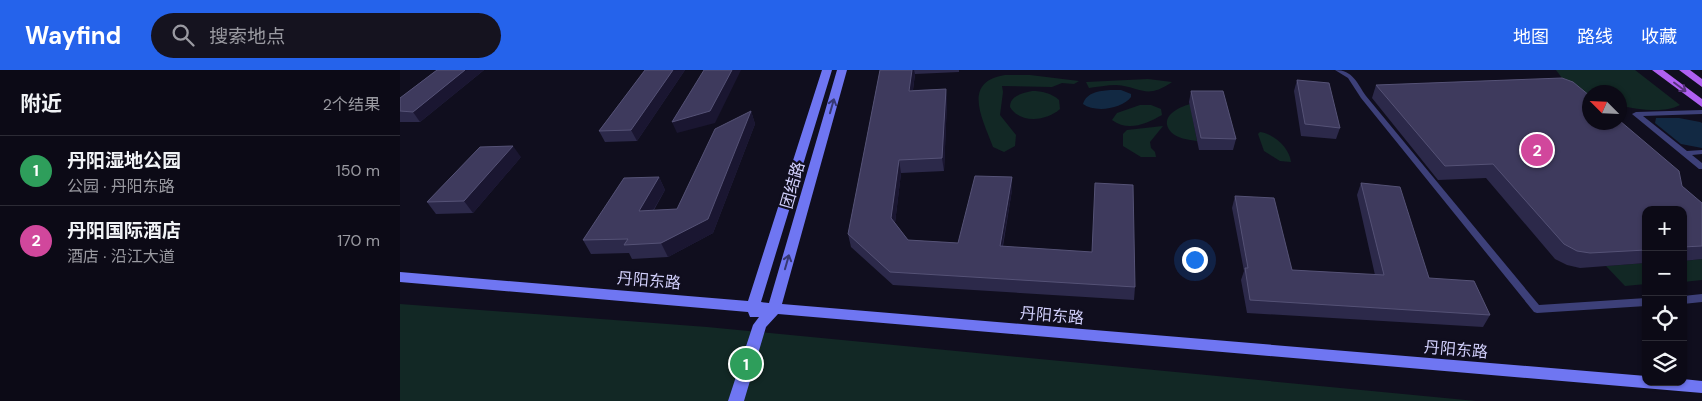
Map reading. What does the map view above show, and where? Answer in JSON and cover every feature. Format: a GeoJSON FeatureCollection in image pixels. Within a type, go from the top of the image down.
{"type":"FeatureCollection","features":[{"type":"Feature","properties":{"kind":"main road"},"geometry":{"type":"LineString","coordinates":[[1657,70],[1702,104]]}},
{"type":"Feature","properties":{"kind":"main road"},"geometry":{"type":"LineString","coordinates":[[1684,70],[1702,84]]}},
{"type":"Feature","properties":{"kind":"street","name":"团结路"},"geometry":{"type":"LineString","coordinates":[[753,306],[827,70]]}},
{"type":"Feature","properties":{"kind":"street","name":"团结路"},"geometry":{"type":"LineString","coordinates":[[774,309],[842,70]]}},
{"type":"Feature","properties":{"kind":"street","name":"丹阳东路"},"geometry":{"type":"LineString","coordinates":[[400,277],[1702,388]]}},
{"type":"Feature","properties":{"kind":"street"},"geometry":{"type":"LineString","coordinates":[[753,306],[760,325]]}},
{"type":"Feature","properties":{"kind":"street"},"geometry":{"type":"LineString","coordinates":[[736,401],[760,325],[774,309]]}},
{"type":"Feature","properties":{"kind":"lane"},"geometry":{"type":"LineString","coordinates":[[1338,70],[1350,77],[1369,104],[1537,309],[1642,302]]}},
{"type":"Feature","properties":{"kind":"lane"},"geometry":{"type":"LineString","coordinates":[[1702,112],[1636,114],[1702,167]]}},
{"type":"Feature","properties":{"kind":"lane"},"geometry":{"type":"LineString","coordinates":[[1685,153],[1702,152]]}},
{"type":"Feature","properties":{"kind":"lane"},"geometry":{"type":"LineString","coordinates":[[1687,300],[1702,298]]}},
{"type":"Feature","properties":{"kind":"green space"},"geometry":{"type":"Polygon","coordinates":[[[1556,70],[1635,70],[1680,105],[1658,110],[1627,107],[1627,85],[1582,85],[1582,97],[1574,94],[1556,70]]]}},
{"type":"Feature","properties":{"kind":"green space"},"geometry":{"type":"Polygon","coordinates":[[[1005,75],[1030,75],[1079,81],[1074,84],[1062,83],[1052,87],[1002,86],[1000,115],[1016,135],[1015,146],[1004,152],[993,147],[981,114],[979,93],[983,85],[991,79],[1005,75]]]}},
{"type":"Feature","properties":{"kind":"green space"},"geometry":{"type":"Polygon","coordinates":[[[1148,79],[1172,82],[1156,90],[1144,91],[1116,85],[1089,88],[1086,82],[1148,79]]]}},
{"type":"Feature","properties":{"kind":"green space"},"geometry":{"type":"Polygon","coordinates":[[[1039,91],[1053,96],[1059,100],[1060,109],[1048,116],[1034,119],[1020,116],[1014,112],[1010,107],[1012,100],[1021,94],[1039,91]]]}},
{"type":"Feature","properties":{"kind":"green space"},"geometry":{"type":"Polygon","coordinates":[[[1190,104],[1197,141],[1176,136],[1171,132],[1167,122],[1168,117],[1176,110],[1190,104]]]}},
{"type":"Feature","properties":{"kind":"green space"},"geometry":{"type":"Polygon","coordinates":[[[1140,105],[1151,105],[1161,109],[1162,115],[1143,124],[1131,126],[1124,126],[1112,120],[1117,113],[1140,105]]]}},
{"type":"Feature","properties":{"kind":"green space"},"geometry":{"type":"Polygon","coordinates":[[[1163,126],[1150,142],[1156,157],[1141,157],[1123,146],[1123,134],[1127,130],[1163,126]]]}},
{"type":"Feature","properties":{"kind":"green space"},"geometry":{"type":"Polygon","coordinates":[[[1260,132],[1270,135],[1280,142],[1290,156],[1291,162],[1280,161],[1264,151],[1258,134],[1260,132]]]}},
{"type":"Feature","properties":{"kind":"green space"},"geometry":{"type":"Polygon","coordinates":[[[1702,259],[1702,280],[1687,282],[1687,261],[1702,259]]]}},
{"type":"Feature","properties":{"kind":"green space"},"geometry":{"type":"Polygon","coordinates":[[[1642,263],[1642,284],[1625,286],[1606,266],[1642,263]]]}},
{"type":"Feature","properties":{"kind":"green space"},"geometry":{"type":"Polygon","coordinates":[[[400,304],[707,327],[1476,401],[400,401],[400,304]]]}},
{"type":"Feature","properties":{"kind":"water"},"geometry":{"type":"Polygon","coordinates":[[[1110,90],[1121,90],[1131,94],[1131,97],[1115,107],[1101,109],[1088,107],[1083,104],[1090,95],[1110,90]]]}},
{"type":"Feature","properties":{"kind":"water"},"geometry":{"type":"Polygon","coordinates":[[[1656,118],[1679,118],[1702,123],[1702,148],[1681,144],[1655,123],[1656,118]]]}},
{"type":"Feature","properties":{"kind":"building"},"geometry":{"type":"Polygon","coordinates":[[[437,70],[465,70],[413,112],[400,111],[400,98],[437,70]]]}},
{"type":"Feature","properties":{"kind":"building"},"geometry":{"type":"Polygon","coordinates":[[[645,70],[673,70],[631,130],[599,131],[645,70]]]}},
{"type":"Feature","properties":{"kind":"building"},"geometry":{"type":"Polygon","coordinates":[[[704,70],[732,70],[710,111],[672,122],[704,70]]]}},
{"type":"Feature","properties":{"kind":"building"},"geometry":{"type":"Polygon","coordinates":[[[880,70],[912,70],[909,91],[946,89],[942,158],[899,160],[891,218],[908,240],[958,243],[975,176],[1012,177],[1000,246],[1092,252],[1095,183],[1133,185],[1135,287],[890,272],[848,234],[880,70]]]}},
{"type":"Feature","properties":{"kind":"building"},"geometry":{"type":"Polygon","coordinates":[[[1562,78],[1573,82],[1582,89],[1582,130],[1627,130],[1627,127],[1679,171],[1682,186],[1702,203],[1702,246],[1687,247],[1687,206],[1642,206],[1642,250],[1590,253],[1577,251],[1564,244],[1493,164],[1445,166],[1376,85],[1562,78]]]}},
{"type":"Feature","properties":{"kind":"building"},"geometry":{"type":"Polygon","coordinates":[[[1297,80],[1329,83],[1340,128],[1305,124],[1297,80]]]}},
{"type":"Feature","properties":{"kind":"building"},"geometry":{"type":"Polygon","coordinates":[[[1191,91],[1223,91],[1236,139],[1201,138],[1191,91]]]}},
{"type":"Feature","properties":{"kind":"building"},"geometry":{"type":"Polygon","coordinates":[[[751,111],[708,219],[661,243],[624,245],[628,239],[583,240],[624,178],[659,177],[639,211],[677,209],[715,129],[751,111]]]}},
{"type":"Feature","properties":{"kind":"building"},"geometry":{"type":"Polygon","coordinates":[[[513,146],[464,201],[427,202],[480,147],[513,146]]]}},
{"type":"Feature","properties":{"kind":"building"},"geometry":{"type":"Polygon","coordinates":[[[1361,183],[1400,187],[1429,278],[1474,281],[1490,315],[1250,300],[1245,268],[1248,268],[1235,196],[1274,198],[1292,270],[1384,275],[1361,183]]]}},
{"type":"Feature","properties":{"kind":"place","name":"丹阳国际酒店"},"geometry":{"type":"Point","coordinates":[1537,150]}},
{"type":"Feature","properties":{"kind":"place","name":"丹阳湿地公园"},"geometry":{"type":"Point","coordinates":[746,364]}}]}
